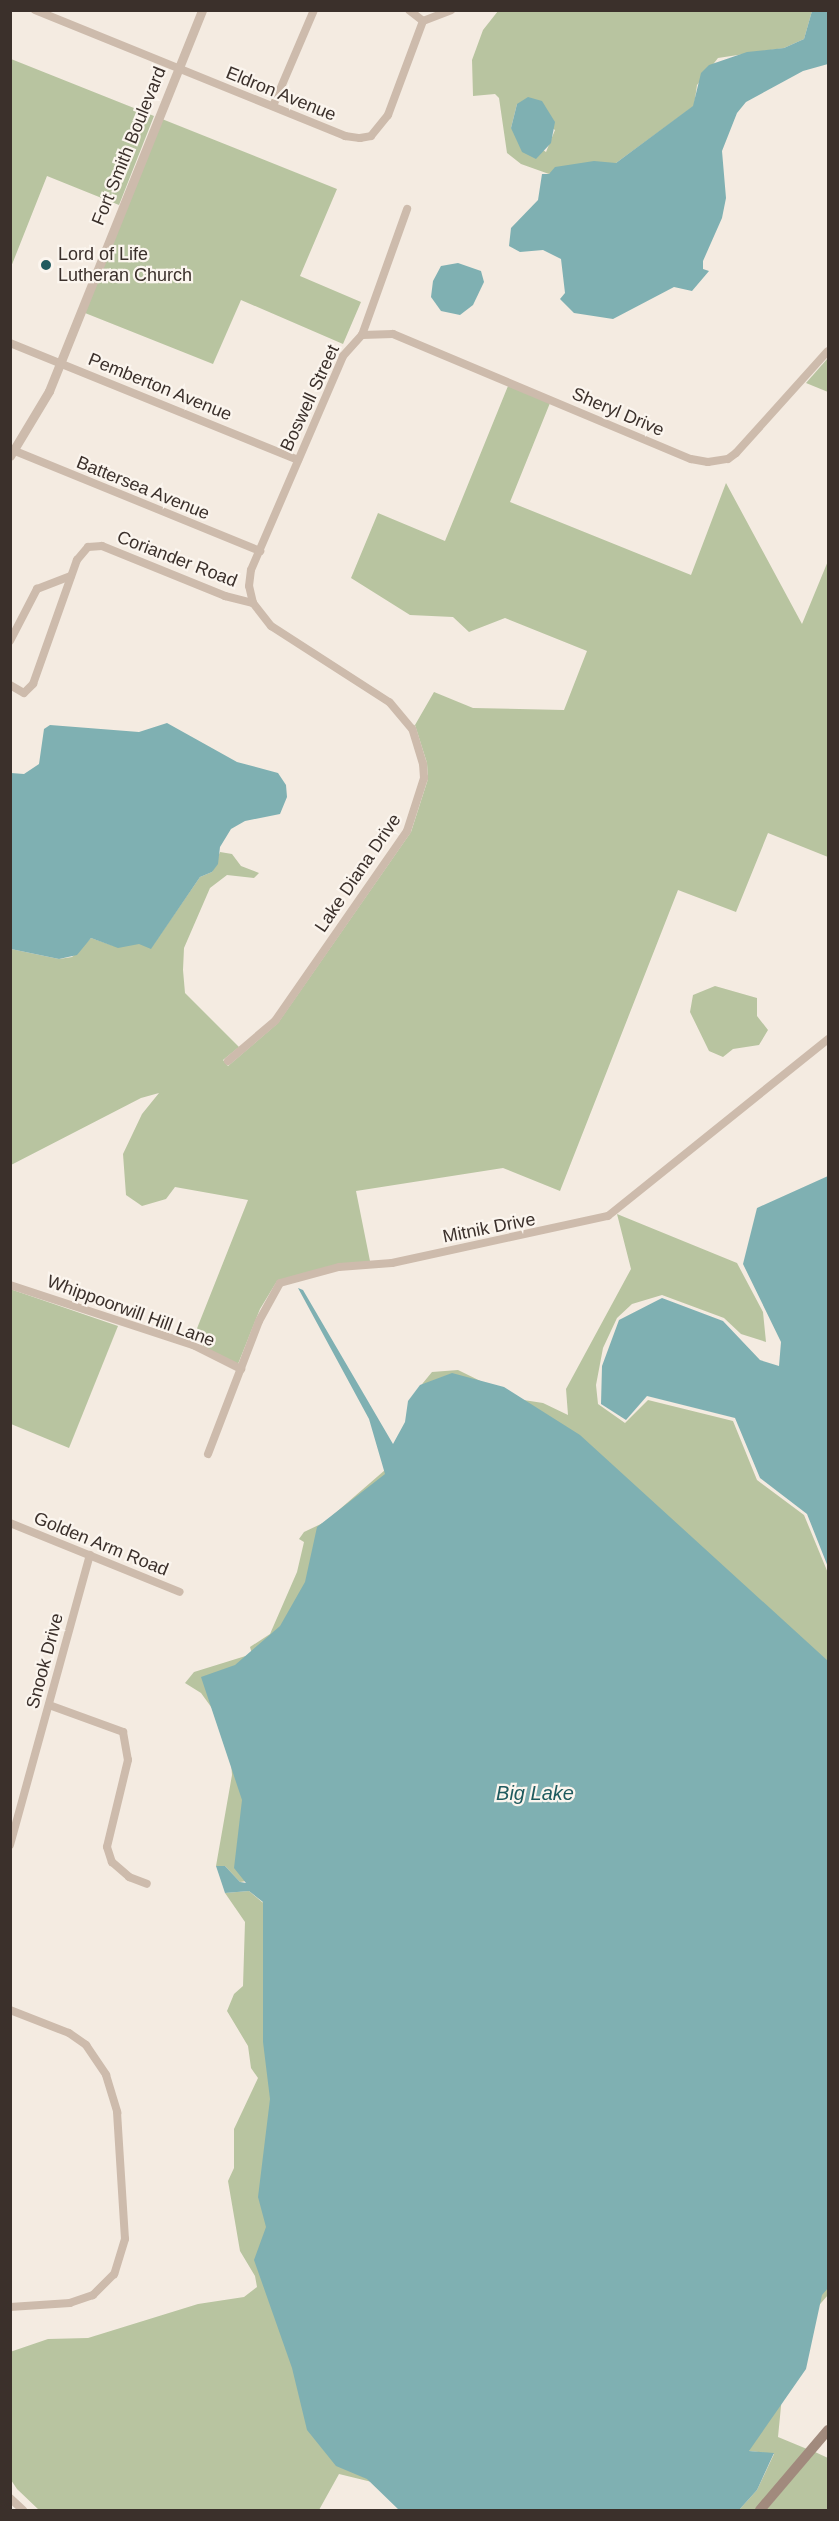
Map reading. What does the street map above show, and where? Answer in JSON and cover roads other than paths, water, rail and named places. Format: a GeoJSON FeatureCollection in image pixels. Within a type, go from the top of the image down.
{"type":"FeatureCollection","features":[{"type":"Feature","properties":{"kind":"main road"},"geometry":{"type":"LineString","coordinates":[[760,2511],[828,2430]]}},
{"type":"Feature","properties":{"kind":"street","name":"Eldron Avenue"},"geometry":{"type":"LineString","coordinates":[[35,10],[345,136],[371,136],[388,115],[423,21]]}},
{"type":"Feature","properties":{"kind":"street","name":"Fort Smith Boulevard"},"geometry":{"type":"LineString","coordinates":[[13,454],[38,413],[61,363],[202,10]]}},
{"type":"Feature","properties":{"kind":"street"},"geometry":{"type":"LineString","coordinates":[[273,106],[314,10]]}},
{"type":"Feature","properties":{"kind":"street"},"geometry":{"type":"LineString","coordinates":[[410,10],[423,21],[451,10]]}},
{"type":"Feature","properties":{"kind":"street","name":"Boswell Street"},"geometry":{"type":"LineString","coordinates":[[253,603],[251,570],[343,356],[362,335],[407,209]]}},
{"type":"Feature","properties":{"kind":"street","name":"Sheryl Drive"},"geometry":{"type":"LineString","coordinates":[[362,335],[393,334],[691,459],[708,462],[728,459],[736,453],[828,351]]}},
{"type":"Feature","properties":{"kind":"street","name":"Pemberton Avenue"},"geometry":{"type":"LineString","coordinates":[[10,343],[298,460]]}},
{"type":"Feature","properties":{"kind":"street","name":"Battersea Avenue"},"geometry":{"type":"LineString","coordinates":[[13,454],[260,552]]}},
{"type":"Feature","properties":{"kind":"street","name":"Coriander Road"},"geometry":{"type":"LineString","coordinates":[[10,685],[24,693],[33,684],[71,576],[84,549],[102,546],[225,596],[253,603]]}},
{"type":"Feature","properties":{"kind":"street"},"geometry":{"type":"LineString","coordinates":[[10,641],[37,589],[71,576]]}},
{"type":"Feature","properties":{"kind":"street","name":"Lake Diana Drive"},"geometry":{"type":"LineString","coordinates":[[228,1061],[275,1021],[408,831],[424,778],[423,760],[412,729],[389,702],[271,626],[253,603]]}},
{"type":"Feature","properties":{"kind":"street","name":"Mitnik Drive"},"geometry":{"type":"LineString","coordinates":[[208,1454],[264,1311],[280,1283],[339,1267],[392,1263],[608,1216],[828,1039]]}},
{"type":"Feature","properties":{"kind":"street","name":"Whippoorwill Hill Lane"},"geometry":{"type":"LineString","coordinates":[[10,1285],[193,1345],[241,1369]]}},
{"type":"Feature","properties":{"kind":"street","name":"Golden Arm Road"},"geometry":{"type":"LineString","coordinates":[[10,1523],[180,1593]]}},
{"type":"Feature","properties":{"kind":"street","name":"Snook Drive"},"geometry":{"type":"LineString","coordinates":[[10,1845],[90,1555]]}},
{"type":"Feature","properties":{"kind":"street"},"geometry":{"type":"LineString","coordinates":[[49,1705],[123,1732],[128,1760],[107,1847],[112,1862],[129,1877],[147,1884]]}},
{"type":"Feature","properties":{"kind":"street"},"geometry":{"type":"LineString","coordinates":[[10,2010],[69,2033],[97,2059],[114,2094],[117,2112],[125,2239],[114,2274],[93,2295],[70,2303],[10,2307]]}},
{"type":"Feature","properties":{"kind":"street"},"geometry":{"type":"LineString","coordinates":[[10,2498],[23,2511]]}},
{"type":"Feature","properties":{"kind":"water"},"geometry":{"type":"Polygon","coordinates":[[[812,11],[828,11],[828,64],[803,71],[746,102],[737,113],[722,151],[726,198],[722,218],[703,261],[703,269],[709,271],[692,291],[674,287],[613,319],[574,313],[560,299],[565,293],[561,259],[543,250],[520,252],[509,246],[511,228],[538,200],[542,174],[549,174],[555,167],[594,161],[616,163],[693,106],[701,73],[709,65],[747,52],[784,48],[804,39],[812,11]]]}},
{"type":"Feature","properties":{"kind":"water"},"geometry":{"type":"Polygon","coordinates":[[[528,97],[542,101],[555,122],[551,143],[536,159],[522,152],[511,128],[517,104],[528,97]]]}},
{"type":"Feature","properties":{"kind":"water"},"geometry":{"type":"Polygon","coordinates":[[[458,263],[481,271],[484,282],[473,305],[460,315],[441,311],[431,297],[433,281],[441,266],[458,263]]]}},
{"type":"Feature","properties":{"kind":"water"},"geometry":{"type":"Polygon","coordinates":[[[167,723],[237,762],[278,773],[286,785],[287,797],[280,814],[245,821],[231,829],[220,847],[218,864],[212,872],[200,877],[151,949],[139,944],[118,948],[91,938],[77,955],[59,959],[11,949],[11,773],[24,774],[39,764],[44,729],[50,725],[139,732],[167,723]]]}},
{"type":"Feature","properties":{"kind":"water"},"geometry":{"type":"Polygon","coordinates":[[[828,1176],[828,1567],[807,1514],[760,1478],[735,1418],[647,1396],[626,1420],[601,1404],[602,1366],[619,1320],[662,1298],[723,1321],[760,1360],[779,1366],[781,1342],[743,1264],[757,1208],[828,1176]]]}},
{"type":"Feature","properties":{"kind":"water","name":"Big Lake"},"geometry":{"type":"Polygon","coordinates":[[[298,1288],[303,1290],[393,1444],[405,1422],[408,1401],[420,1385],[452,1373],[504,1387],[580,1435],[828,1661],[828,2288],[822,2295],[806,2369],[749,2451],[774,2453],[757,2490],[739,2510],[399,2510],[367,2479],[336,2466],[307,2430],[292,2368],[254,2260],[266,2227],[258,2197],[270,2099],[263,2042],[263,1902],[249,1891],[225,1893],[216,1866],[225,1866],[240,1882],[246,1883],[234,1868],[242,1800],[201,1677],[235,1665],[280,1626],[305,1582],[317,1527],[385,1474],[369,1419],[298,1288]]]}},
{"type":"Feature","properties":{"kind":"place","name":"Lord of Life Lutheran Church"},"geometry":{"type":"Point","coordinates":[46,265]}}]}
